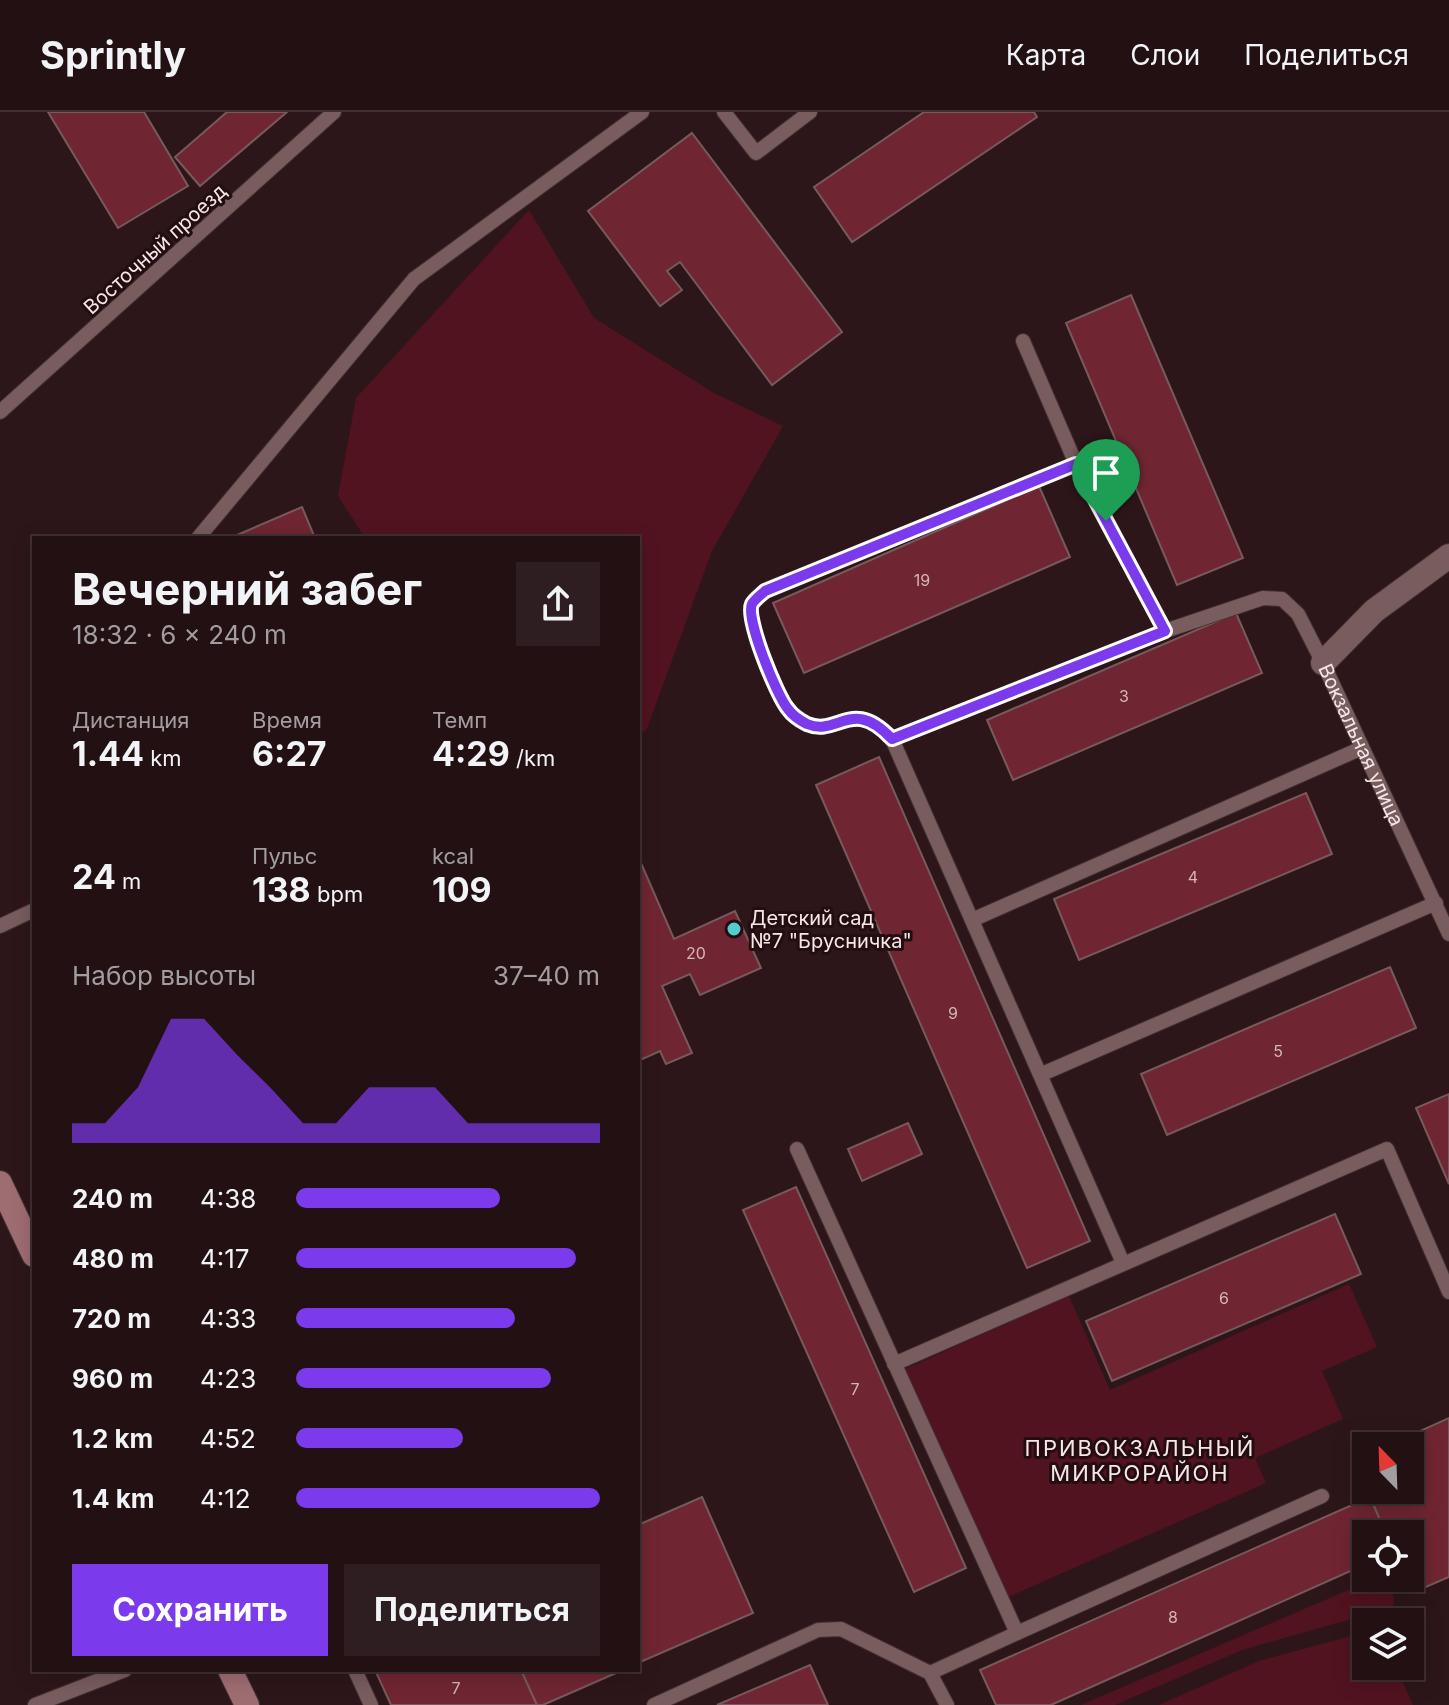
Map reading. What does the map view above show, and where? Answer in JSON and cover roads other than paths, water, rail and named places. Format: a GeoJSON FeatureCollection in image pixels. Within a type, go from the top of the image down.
{"type":"FeatureCollection","features":[{"type":"Feature","properties":{"kind":"street","name":"Вокзальная улица"},"geometry":{"type":"LineString","coordinates":[[1323,663],[1374,611],[1449,556]]}},
{"type":"Feature","properties":{"kind":"street"},"geometry":{"type":"LineString","coordinates":[[0,1183],[32,1251]]}},
{"type":"Feature","properties":{"kind":"street"},"geometry":{"type":"LineString","coordinates":[[231,1672],[247,1705]]}},
{"type":"Feature","properties":{"kind":"lane","name":"Восточный проезд"},"geometry":{"type":"LineString","coordinates":[[0,412],[334,112]]}},
{"type":"Feature","properties":{"kind":"lane"},"geometry":{"type":"LineString","coordinates":[[200,536],[414,279],[642,112]]}},
{"type":"Feature","properties":{"kind":"lane"},"geometry":{"type":"LineString","coordinates":[[724,112],[756,153],[810,112]]}},
{"type":"Feature","properties":{"kind":"lane"},"geometry":{"type":"LineString","coordinates":[[1023,341],[1076,464],[1165,631]]}},
{"type":"Feature","properties":{"kind":"lane"},"geometry":{"type":"LineString","coordinates":[[1076,464],[765,591],[752,604],[750,621],[785,706],[796,718],[812,726],[859,718],[877,723],[892,739],[1123,1263]]}},
{"type":"Feature","properties":{"kind":"lane"},"geometry":{"type":"LineString","coordinates":[[892,739],[1165,631],[1263,598],[1282,599],[1298,614],[1323,663]]}},
{"type":"Feature","properties":{"kind":"lane","name":"Вокзальная улица"},"geometry":{"type":"LineString","coordinates":[[1323,663],[1449,934]]}},
{"type":"Feature","properties":{"kind":"lane"},"geometry":{"type":"LineString","coordinates":[[972,920],[1362,748]]}},
{"type":"Feature","properties":{"kind":"lane"},"geometry":{"type":"LineString","coordinates":[[1042,1074],[1436,903]]}},
{"type":"Feature","properties":{"kind":"lane"},"geometry":{"type":"LineString","coordinates":[[0,926],[32,911]]}},
{"type":"Feature","properties":{"kind":"lane"},"geometry":{"type":"LineString","coordinates":[[797,1149],[1017,1633]]}},
{"type":"Feature","properties":{"kind":"lane"},"geometry":{"type":"LineString","coordinates":[[894,1364],[1387,1149],[1449,1292]]}},
{"type":"Feature","properties":{"kind":"lane"},"geometry":{"type":"LineString","coordinates":[[930,1673],[1322,1496]]}},
{"type":"Feature","properties":{"kind":"lane"},"geometry":{"type":"LineString","coordinates":[[654,1705],[818,1630],[841,1629],[930,1673],[947,1705]]}},
{"type":"Feature","properties":{"kind":"lane"},"geometry":{"type":"LineString","coordinates":[[35,1705],[120,1672]]}},
{"type":"Feature","properties":{"kind":"lane"},"geometry":{"type":"LineString","coordinates":[[356,1672],[371,1705]]}},
{"type":"Feature","properties":{"kind":"place","name":"Детский сад №7 \"Брусничка\""},"geometry":{"type":"Point","coordinates":[734,929]}},
{"type":"Feature","properties":{"kind":"district","name":"ПРИВОКЗАЛЬНЫЙ МИКРОРАЙОН"},"geometry":{"type":"Point","coordinates":[1140,1460]}}]}
